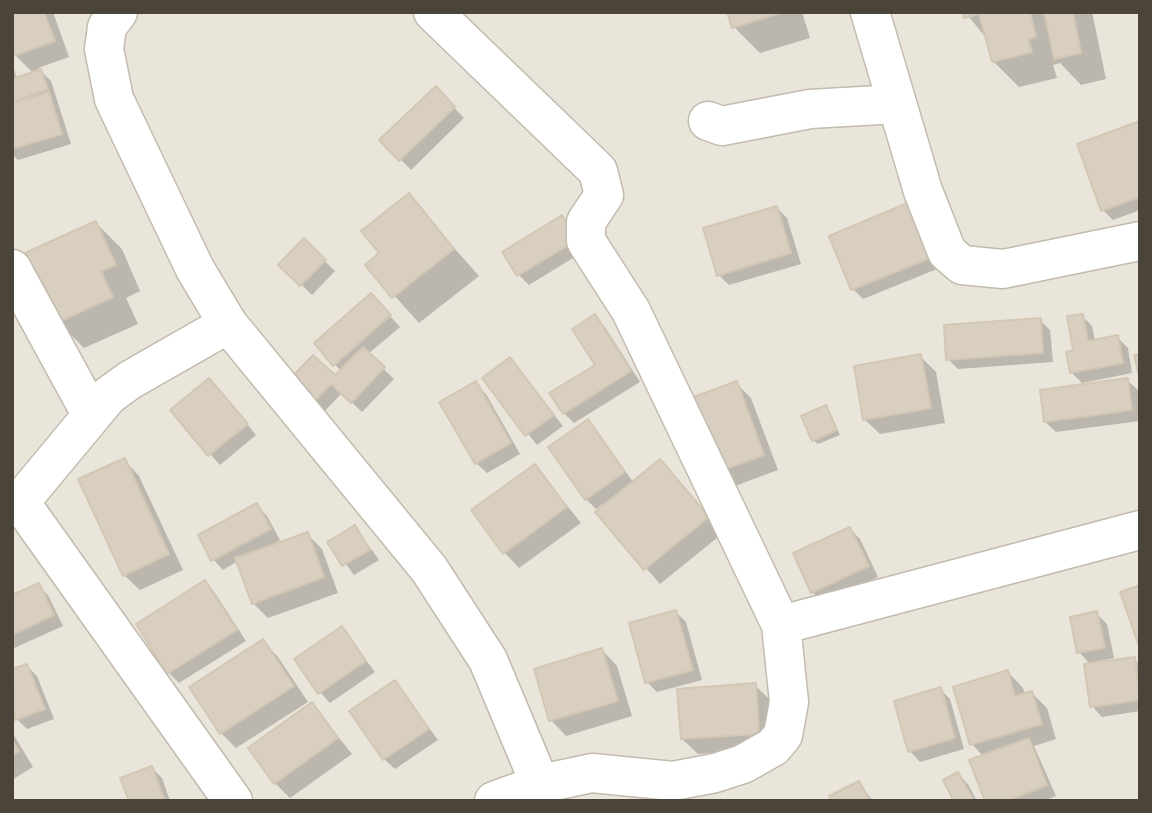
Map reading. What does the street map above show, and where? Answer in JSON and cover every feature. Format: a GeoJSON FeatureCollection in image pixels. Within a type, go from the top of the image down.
{"type":"FeatureCollection","features":[{"type":"Feature","properties":{"kind":"street"},"geometry":{"type":"LineString","coordinates":[[118,12],[107,27],[104,48],[114,99],[195,269],[228,324],[429,569],[488,660],[540,784]]}},
{"type":"Feature","properties":{"kind":"street"},"geometry":{"type":"LineString","coordinates":[[433,12],[598,171],[604,195],[586,222],[586,241],[631,311],[781,625],[789,702],[783,735],[773,747],[743,764],[677,791],[592,774],[540,784],[494,801]]}},
{"type":"Feature","properties":{"kind":"street"},"geometry":{"type":"LineString","coordinates":[[870,12],[923,191],[947,252],[962,265],[1003,269],[1140,241]]}},
{"type":"Feature","properties":{"kind":"street"},"geometry":{"type":"LineString","coordinates":[[708,121],[722,126],[810,109],[897,104]]}},
{"type":"Feature","properties":{"kind":"street"},"geometry":{"type":"LineString","coordinates":[[12,269],[90,414]]}},
{"type":"Feature","properties":{"kind":"street"},"geometry":{"type":"LineString","coordinates":[[228,324],[130,380],[90,414],[72,441],[16,504],[233,801]]}},
{"type":"Feature","properties":{"kind":"street"},"geometry":{"type":"LineString","coordinates":[[781,625],[1140,530]]}},
{"type":"Feature","properties":{"kind":"shaded area"},"geometry":{"type":"Polygon","coordinates":[[[12,12],[1140,12],[1140,801],[12,801],[12,12]]]}},
{"type":"Feature","properties":{"kind":"building"},"geometry":{"type":"Polygon","coordinates":[[[12,12],[44,12],[55,41],[13,56],[12,12]]]}},
{"type":"Feature","properties":{"kind":"building"},"geometry":{"type":"Polygon","coordinates":[[[727,12],[784,12],[732,28],[727,12]]]}},
{"type":"Feature","properties":{"kind":"building"},"geometry":{"type":"Polygon","coordinates":[[[963,12],[1030,12],[1036,37],[1028,39],[1032,52],[992,62],[979,14],[964,18],[963,12]]]}},
{"type":"Feature","properties":{"kind":"building"},"geometry":{"type":"Polygon","coordinates":[[[1044,12],[1073,12],[1081,53],[1054,59],[1044,12]]]}},
{"type":"Feature","properties":{"kind":"building"},"geometry":{"type":"Polygon","coordinates":[[[41,69],[48,89],[12,102],[12,79],[41,69]]]}},
{"type":"Feature","properties":{"kind":"building"},"geometry":{"type":"Polygon","coordinates":[[[436,86],[455,107],[399,161],[379,140],[436,86]]]}},
{"type":"Feature","properties":{"kind":"building"},"geometry":{"type":"Polygon","coordinates":[[[49,92],[62,134],[12,149],[12,103],[49,92]]]}},
{"type":"Feature","properties":{"kind":"building"},"geometry":{"type":"Polygon","coordinates":[[[1140,121],[1140,197],[1101,211],[1077,144],[1140,121]]]}},
{"type":"Feature","properties":{"kind":"building"},"geometry":{"type":"Polygon","coordinates":[[[409,193],[454,249],[392,298],[365,265],[379,253],[361,231],[409,193]]]}},
{"type":"Feature","properties":{"kind":"building"},"geometry":{"type":"Polygon","coordinates":[[[910,202],[933,257],[851,290],[829,236],[910,202]]]}},
{"type":"Feature","properties":{"kind":"building"},"geometry":{"type":"Polygon","coordinates":[[[777,206],[791,253],[717,276],[703,228],[777,206]]]}},
{"type":"Feature","properties":{"kind":"building"},"geometry":{"type":"Polygon","coordinates":[[[562,215],[577,240],[517,276],[502,252],[562,215]]]}},
{"type":"Feature","properties":{"kind":"building"},"geometry":{"type":"Polygon","coordinates":[[[96,221],[116,265],[101,271],[113,297],[56,323],[25,253],[96,221]]]}},
{"type":"Feature","properties":{"kind":"building"},"geometry":{"type":"Polygon","coordinates":[[[304,238],[326,260],[300,286],[278,265],[304,238]]]}},
{"type":"Feature","properties":{"kind":"building"},"geometry":{"type":"Polygon","coordinates":[[[371,293],[391,315],[333,366],[314,343],[371,293]]]}},
{"type":"Feature","properties":{"kind":"building"},"geometry":{"type":"Polygon","coordinates":[[[595,314],[631,371],[563,414],[549,393],[595,365],[572,329],[595,314]]]}},
{"type":"Feature","properties":{"kind":"building"},"geometry":{"type":"Polygon","coordinates":[[[1083,314],[1088,341],[1118,335],[1123,363],[1070,373],[1066,352],[1073,350],[1067,316],[1083,314]]]}},
{"type":"Feature","properties":{"kind":"building"},"geometry":{"type":"Polygon","coordinates":[[[1041,318],[1043,353],[946,360],[944,325],[1041,318]]]}},
{"type":"Feature","properties":{"kind":"building"},"geometry":{"type":"Polygon","coordinates":[[[363,347],[385,367],[351,403],[331,384],[308,408],[284,385],[313,355],[335,375],[363,347]]]}},
{"type":"Feature","properties":{"kind":"building"},"geometry":{"type":"Polygon","coordinates":[[[921,354],[931,408],[863,420],[854,366],[921,354]]]}},
{"type":"Feature","properties":{"kind":"building"},"geometry":{"type":"Polygon","coordinates":[[[1140,354],[1140,380],[1134,355],[1140,354]]]}},
{"type":"Feature","properties":{"kind":"building"},"geometry":{"type":"Polygon","coordinates":[[[510,357],[554,415],[525,436],[482,378],[510,357]]]}},
{"type":"Feature","properties":{"kind":"building"},"geometry":{"type":"Polygon","coordinates":[[[209,378],[248,424],[208,456],[170,410],[209,378]]]}},
{"type":"Feature","properties":{"kind":"building"},"geometry":{"type":"Polygon","coordinates":[[[1128,378],[1132,410],[1044,422],[1040,390],[1128,378]]]}},
{"type":"Feature","properties":{"kind":"building"},"geometry":{"type":"Polygon","coordinates":[[[476,381],[511,443],[475,464],[439,402],[476,381]]]}},
{"type":"Feature","properties":{"kind":"building"},"geometry":{"type":"Polygon","coordinates":[[[737,381],[764,455],[718,472],[691,398],[737,381]]]}},
{"type":"Feature","properties":{"kind":"building"},"geometry":{"type":"Polygon","coordinates":[[[826,405],[837,430],[812,441],[801,416],[826,405]]]}},
{"type":"Feature","properties":{"kind":"building"},"geometry":{"type":"Polygon","coordinates":[[[588,419],[625,472],[585,500],[548,447],[588,419]]]}},
{"type":"Feature","properties":{"kind":"building"},"geometry":{"type":"Polygon","coordinates":[[[125,458],[169,554],[123,576],[78,479],[125,458]]]}},
{"type":"Feature","properties":{"kind":"building"},"geometry":{"type":"Polygon","coordinates":[[[660,459],[709,517],[644,570],[595,512],[660,459]]]}},
{"type":"Feature","properties":{"kind":"building"},"geometry":{"type":"Polygon","coordinates":[[[535,464],[567,507],[503,554],[471,510],[535,464]]]}},
{"type":"Feature","properties":{"kind":"building"},"geometry":{"type":"Polygon","coordinates":[[[257,503],[271,529],[211,561],[198,535],[257,503]]]}},
{"type":"Feature","properties":{"kind":"building"},"geometry":{"type":"Polygon","coordinates":[[[355,525],[370,550],[342,566],[327,542],[355,525]]]}},
{"type":"Feature","properties":{"kind":"building"},"geometry":{"type":"Polygon","coordinates":[[[850,527],[869,566],[811,593],[793,553],[850,527]]]}},
{"type":"Feature","properties":{"kind":"building"},"geometry":{"type":"Polygon","coordinates":[[[308,532],[324,577],[252,604],[235,558],[308,532]]]}},
{"type":"Feature","properties":{"kind":"building"},"geometry":{"type":"Polygon","coordinates":[[[205,580],[237,630],[167,674],[136,624],[205,580]]]}},
{"type":"Feature","properties":{"kind":"building"},"geometry":{"type":"Polygon","coordinates":[[[39,583],[54,615],[12,635],[12,595],[39,583]]]}},
{"type":"Feature","properties":{"kind":"building"},"geometry":{"type":"Polygon","coordinates":[[[1140,585],[1140,649],[1120,592],[1140,585]]]}},
{"type":"Feature","properties":{"kind":"building"},"geometry":{"type":"Polygon","coordinates":[[[676,610],[693,670],[645,683],[629,623],[676,610]]]}},
{"type":"Feature","properties":{"kind":"building"},"geometry":{"type":"Polygon","coordinates":[[[1097,611],[1105,648],[1077,653],[1070,617],[1097,611]]]}},
{"type":"Feature","properties":{"kind":"building"},"geometry":{"type":"Polygon","coordinates":[[[342,626],[366,661],[318,694],[294,659],[342,626]]]}},
{"type":"Feature","properties":{"kind":"building"},"geometry":{"type":"Polygon","coordinates":[[[263,639],[294,686],[220,734],[189,687],[263,639]]]}},
{"type":"Feature","properties":{"kind":"building"},"geometry":{"type":"Polygon","coordinates":[[[602,648],[618,701],[549,721],[534,669],[602,648]]]}},
{"type":"Feature","properties":{"kind":"building"},"geometry":{"type":"Polygon","coordinates":[[[1135,657],[1140,700],[1090,707],[1084,664],[1135,657]]]}},
{"type":"Feature","properties":{"kind":"building"},"geometry":{"type":"Polygon","coordinates":[[[27,664],[45,709],[15,720],[12,669],[27,664]]]}},
{"type":"Feature","properties":{"kind":"building"},"geometry":{"type":"Polygon","coordinates":[[[1008,670],[1015,696],[1032,691],[1042,724],[970,745],[953,687],[1008,670]]]}},
{"type":"Feature","properties":{"kind":"building"},"geometry":{"type":"Polygon","coordinates":[[[395,680],[429,729],[383,760],[349,711],[395,680]]]}},
{"type":"Feature","properties":{"kind":"building"},"geometry":{"type":"Polygon","coordinates":[[[756,683],[759,734],[681,739],[677,689],[756,683]]]}},
{"type":"Feature","properties":{"kind":"building"},"geometry":{"type":"Polygon","coordinates":[[[941,687],[955,738],[908,752],[894,701],[941,687]]]}},
{"type":"Feature","properties":{"kind":"building"},"geometry":{"type":"Polygon","coordinates":[[[312,702],[338,738],[274,784],[248,748],[312,702]]]}},
{"type":"Feature","properties":{"kind":"building"},"geometry":{"type":"Polygon","coordinates":[[[1029,738],[1047,785],[1007,801],[985,801],[969,760],[1029,738]]]}},
{"type":"Feature","properties":{"kind":"building"},"geometry":{"type":"Polygon","coordinates":[[[12,740],[19,751],[12,756],[12,740]]]}},
{"type":"Feature","properties":{"kind":"building"},"geometry":{"type":"Polygon","coordinates":[[[152,766],[165,801],[129,801],[120,778],[152,766]]]}},
{"type":"Feature","properties":{"kind":"building"},"geometry":{"type":"Polygon","coordinates":[[[958,772],[974,801],[954,801],[943,780],[958,772]]]}},
{"type":"Feature","properties":{"kind":"building"},"geometry":{"type":"Polygon","coordinates":[[[859,781],[870,801],[831,801],[829,796],[859,781]]]}}]}
